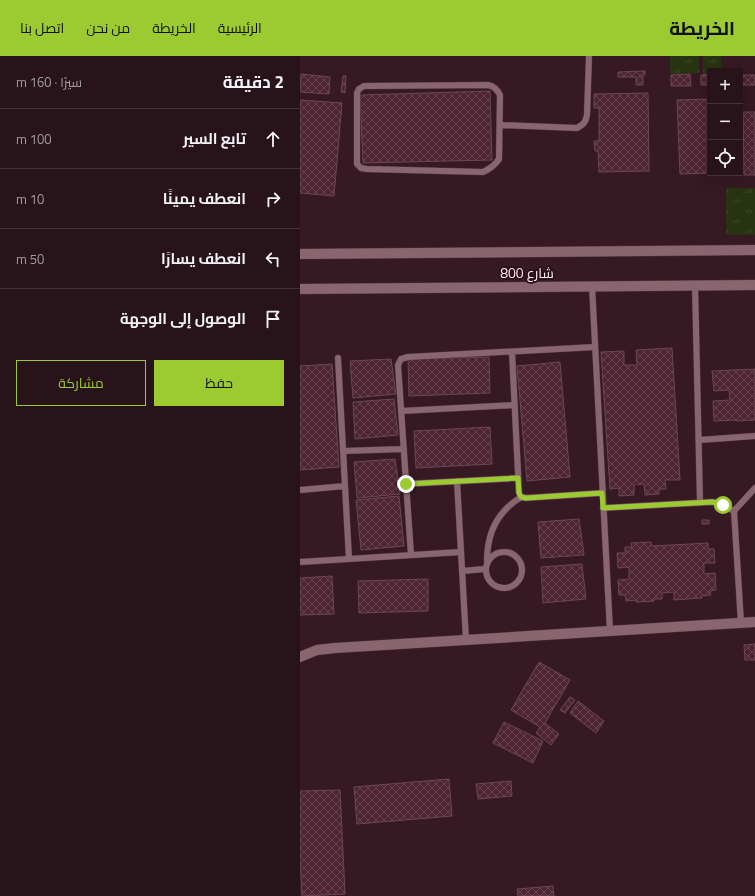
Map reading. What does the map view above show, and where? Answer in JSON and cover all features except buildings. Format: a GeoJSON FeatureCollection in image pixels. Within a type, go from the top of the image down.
{"type":"FeatureCollection","features":[{"type":"Feature","properties":{"kind":"street","name":"شارع 800"},"geometry":{"type":"LineString","coordinates":[[300,254],[755,250]]}},
{"type":"Feature","properties":{"kind":"street","name":"شارع 800"},"geometry":{"type":"LineString","coordinates":[[300,288],[755,285]]}},
{"type":"Feature","properties":{"kind":"street"},"geometry":{"type":"LineString","coordinates":[[300,657],[317,650],[335,648],[755,622]]}},
{"type":"Feature","properties":{"kind":"lane"},"geometry":{"type":"LineString","coordinates":[[500,125],[577,128],[582,126],[586,121],[587,115],[589,56]]}},
{"type":"Feature","properties":{"kind":"lane"},"geometry":{"type":"LineString","coordinates":[[364,86],[494,86],[500,95],[500,125],[499,159],[495,165],[483,172],[367,170],[361,168],[357,164],[357,93],[359,89],[364,86]]}},
{"type":"Feature","properties":{"kind":"lane"},"geometry":{"type":"LineString","coordinates":[[695,285],[700,502]]}},
{"type":"Feature","properties":{"kind":"lane"},"geometry":{"type":"LineString","coordinates":[[592,286],[610,631]]}},
{"type":"Feature","properties":{"kind":"lane"},"geometry":{"type":"LineString","coordinates":[[411,554],[398,365],[401,360],[408,357],[595,347]]}},
{"type":"Feature","properties":{"kind":"lane"},"geometry":{"type":"LineString","coordinates":[[512,352],[518,478],[519,493],[521,497]]}},
{"type":"Feature","properties":{"kind":"lane"},"geometry":{"type":"LineString","coordinates":[[338,358],[349,559]]}},
{"type":"Feature","properties":{"kind":"lane"},"geometry":{"type":"LineString","coordinates":[[401,411],[514,405]]}},
{"type":"Feature","properties":{"kind":"lane"},"geometry":{"type":"LineString","coordinates":[[699,440],[755,436]]}},
{"type":"Feature","properties":{"kind":"lane"},"geometry":{"type":"LineString","coordinates":[[343,451],[404,449]]}},
{"type":"Feature","properties":{"kind":"lane"},"geometry":{"type":"LineString","coordinates":[[406,484],[518,478]]}},
{"type":"Feature","properties":{"kind":"lane"},"geometry":{"type":"LineString","coordinates":[[457,481],[466,640]]}},
{"type":"Feature","properties":{"kind":"lane"},"geometry":{"type":"LineString","coordinates":[[300,490],[345,486]]}},
{"type":"Feature","properties":{"kind":"lane"},"geometry":{"type":"LineString","coordinates":[[741,623],[734,511],[755,488]]}},
{"type":"Feature","properties":{"kind":"lane"},"geometry":{"type":"LineString","coordinates":[[486,566],[490,558],[495,554],[508,552],[514,554],[518,558],[522,570],[521,577],[513,586],[500,588],[494,586],[489,581],[486,576],[486,566],[487,547],[491,532],[498,518],[508,506],[521,497],[526,498],[602,493]]}},
{"type":"Feature","properties":{"kind":"lane"},"geometry":{"type":"LineString","coordinates":[[603,508],[700,502],[718,503],[734,511]]}},
{"type":"Feature","properties":{"kind":"lane"},"geometry":{"type":"LineString","coordinates":[[300,562],[461,552]]}},
{"type":"Feature","properties":{"kind":"lane"},"geometry":{"type":"LineString","coordinates":[[462,571],[486,566]]}},
{"type":"Feature","properties":{"kind":"green space"},"geometry":{"type":"Polygon","coordinates":[[[670,56],[699,56],[699,73],[670,74],[670,56]]]}},
{"type":"Feature","properties":{"kind":"green space"},"geometry":{"type":"Polygon","coordinates":[[[703,56],[721,56],[721,68],[707,68],[707,73],[703,73],[703,56]]]}},
{"type":"Feature","properties":{"kind":"green space"},"geometry":{"type":"Polygon","coordinates":[[[726,188],[755,188],[755,235],[726,235],[726,188]]]}},
{"type":"Feature","properties":{"kind":"route"},"geometry":{"type":"LineString","coordinates":[[406,484],[518,478],[519,493],[521,497],[526,498],[602,493],[603,508],[700,502],[712,502],[723,505]]}}]}
